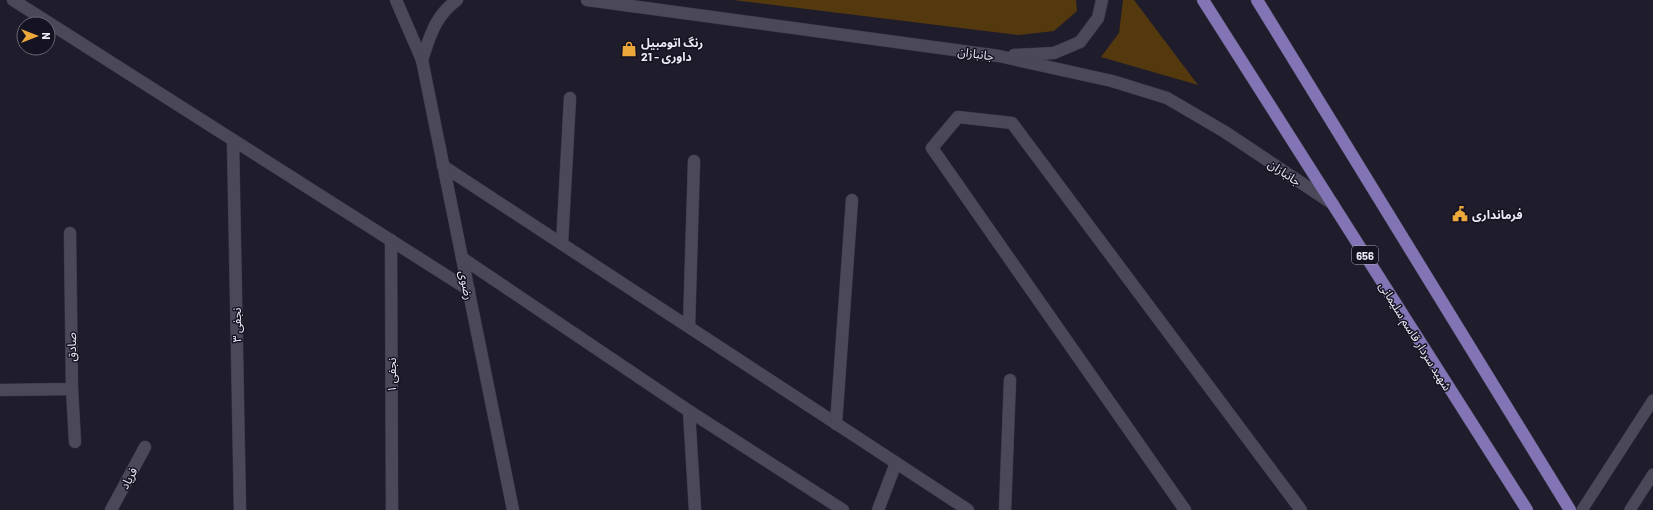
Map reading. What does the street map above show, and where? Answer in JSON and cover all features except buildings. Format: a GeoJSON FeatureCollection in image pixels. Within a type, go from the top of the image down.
{"type":"FeatureCollection","features":[{"type":"Feature","properties":{"kind":"main road","name":"شهید سردار قاسم سلیمانی"},"geometry":{"type":"LineString","coordinates":[[1203,0],[1527,510]]}},
{"type":"Feature","properties":{"kind":"main road"},"geometry":{"type":"LineString","coordinates":[[1257,0],[1570,510]]}},
{"type":"Feature","properties":{"kind":"street"},"geometry":{"type":"LineString","coordinates":[[13,0],[468,290]]}},
{"type":"Feature","properties":{"kind":"street","name":"رضوی"},"geometry":{"type":"LineString","coordinates":[[396,0],[422,60],[513,510]]}},
{"type":"Feature","properties":{"kind":"street"},"geometry":{"type":"LineString","coordinates":[[422,60],[431,30],[448,6],[457,0]]}},
{"type":"Feature","properties":{"kind":"street","name":"جانبازان"},"geometry":{"type":"LineString","coordinates":[[587,0],[999,56],[1112,81],[1167,98],[1225,132],[1333,204]]}},
{"type":"Feature","properties":{"kind":"street"},"geometry":{"type":"LineString","coordinates":[[999,56],[1054,53],[1080,42],[1098,18],[1102,0]]}},
{"type":"Feature","properties":{"kind":"street"},"geometry":{"type":"LineString","coordinates":[[562,244],[570,98]]}},
{"type":"Feature","properties":{"kind":"street"},"geometry":{"type":"LineString","coordinates":[[1185,510],[932,148],[958,117],[1012,123],[1301,510]]}},
{"type":"Feature","properties":{"kind":"street","name":"نجفی ۳"},"geometry":{"type":"LineString","coordinates":[[233,140],[240,510]]}},
{"type":"Feature","properties":{"kind":"street"},"geometry":{"type":"LineString","coordinates":[[689,327],[694,161]]}},
{"type":"Feature","properties":{"kind":"street"},"geometry":{"type":"LineString","coordinates":[[444,166],[968,510]]}},
{"type":"Feature","properties":{"kind":"street"},"geometry":{"type":"LineString","coordinates":[[836,424],[852,200]]}},
{"type":"Feature","properties":{"kind":"street","name":"صادق"},"geometry":{"type":"LineString","coordinates":[[70,233],[72,390],[75,442]]}},
{"type":"Feature","properties":{"kind":"street","name":"نجفی ۱"},"geometry":{"type":"LineString","coordinates":[[391,240],[392,510]]}},
{"type":"Feature","properties":{"kind":"street"},"geometry":{"type":"LineString","coordinates":[[462,258],[689,411],[843,510]]}},
{"type":"Feature","properties":{"kind":"street"},"geometry":{"type":"LineString","coordinates":[[1005,510],[1010,380]]}},
{"type":"Feature","properties":{"kind":"street"},"geometry":{"type":"LineString","coordinates":[[0,390],[72,390]]}},
{"type":"Feature","properties":{"kind":"street"},"geometry":{"type":"LineString","coordinates":[[689,411],[695,510]]}},
{"type":"Feature","properties":{"kind":"street","name":"فریاد"},"geometry":{"type":"LineString","coordinates":[[111,510],[145,447]]}},
{"type":"Feature","properties":{"kind":"street"},"geometry":{"type":"LineString","coordinates":[[878,510],[896,463]]}},
{"type":"Feature","properties":{"kind":"lane"},"geometry":{"type":"LineString","coordinates":[[1582,510],[1653,400]]}},
{"type":"Feature","properties":{"kind":"lane"},"geometry":{"type":"LineString","coordinates":[[1630,510],[1653,474]]}},
{"type":"Feature","properties":{"kind":"shaded area"},"geometry":{"type":"Polygon","coordinates":[[[733,0],[1076,0],[1077,11],[1054,31],[1019,35],[733,0]]]}},
{"type":"Feature","properties":{"kind":"shaded area"},"geometry":{"type":"Polygon","coordinates":[[[1123,0],[1134,0],[1198,85],[1101,57],[1119,33],[1123,0]]]}},
{"type":"Feature","properties":{"kind":"place","name":"رنگ اتومبیل 21 - داوری"},"geometry":{"type":"Point","coordinates":[629,49]}},
{"type":"Feature","properties":{"kind":"place","name":"فرمانداری"},"geometry":{"type":"Point","coordinates":[1460,214]}}]}
